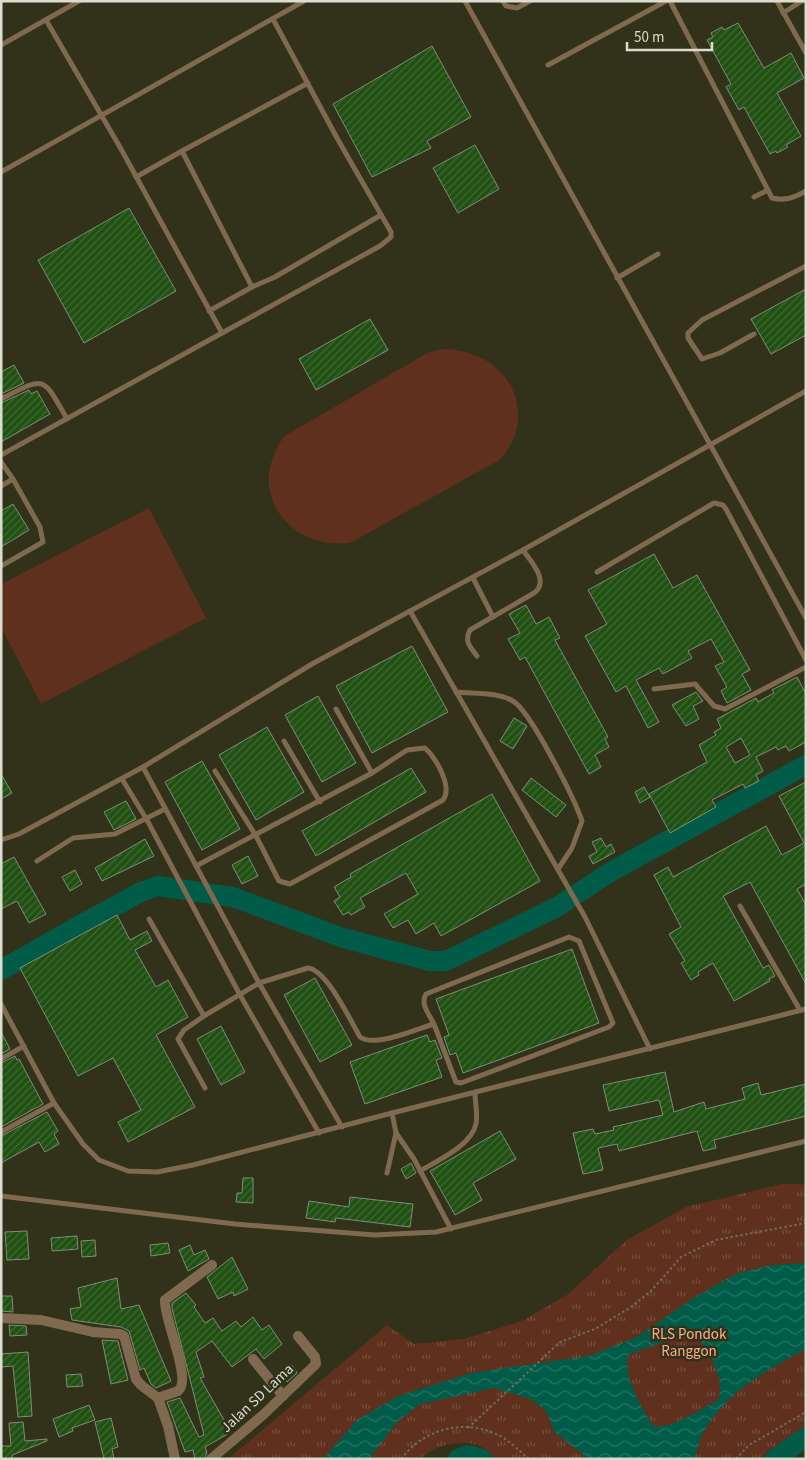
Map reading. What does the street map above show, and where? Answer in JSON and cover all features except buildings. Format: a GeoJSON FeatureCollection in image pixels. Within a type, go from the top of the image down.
{"type":"FeatureCollection","features":[{"type":"Feature","properties":{"kind":"street"},"geometry":{"type":"LineString","coordinates":[[158,1398],[178,1391],[182,1384],[179,1358],[164,1303],[179,1288],[212,1265]]}},
{"type":"Feature","properties":{"kind":"street"},"geometry":{"type":"LineString","coordinates":[[1,1318],[41,1320],[93,1332],[120,1334],[126,1342],[136,1379],[158,1398],[168,1426],[175,1459]]}},
{"type":"Feature","properties":{"kind":"street","name":"Jalan SD Lama"},"geometry":{"type":"LineString","coordinates":[[211,1459],[283,1396],[316,1364],[315,1357],[298,1336]]}},
{"type":"Feature","properties":{"kind":"street"},"geometry":{"type":"LineString","coordinates":[[253,1359],[283,1396]]}},
{"type":"Feature","properties":{"kind":"lane"},"geometry":{"type":"LineString","coordinates":[[1,45],[79,1]]}},
{"type":"Feature","properties":{"kind":"lane"},"geometry":{"type":"LineString","coordinates":[[1,172],[304,1]]}},
{"type":"Feature","properties":{"kind":"lane"},"geometry":{"type":"LineString","coordinates":[[464,1],[708,445],[806,618]]}},
{"type":"Feature","properties":{"kind":"lane"},"geometry":{"type":"LineString","coordinates":[[503,1],[506,6],[517,8],[530,1]]}},
{"type":"Feature","properties":{"kind":"lane"},"geometry":{"type":"LineString","coordinates":[[548,65],[666,1]]}},
{"type":"Feature","properties":{"kind":"lane"},"geometry":{"type":"LineString","coordinates":[[670,1],[772,198],[781,200],[794,197],[806,191]]}},
{"type":"Feature","properties":{"kind":"lane"},"geometry":{"type":"LineString","coordinates":[[777,1],[806,53]]}},
{"type":"Feature","properties":{"kind":"lane"},"geometry":{"type":"LineString","coordinates":[[783,13],[802,1]]}},
{"type":"Feature","properties":{"kind":"lane"},"geometry":{"type":"LineString","coordinates":[[1,455],[388,242],[391,232],[336,138],[273,19]]}},
{"type":"Feature","properties":{"kind":"lane"},"geometry":{"type":"LineString","coordinates":[[46,20],[222,333]]}},
{"type":"Feature","properties":{"kind":"lane"},"geometry":{"type":"LineString","coordinates":[[136,177],[308,83]]}},
{"type":"Feature","properties":{"kind":"lane"},"geometry":{"type":"LineString","coordinates":[[182,151],[252,287]]}},
{"type":"Feature","properties":{"kind":"lane"},"geometry":{"type":"LineString","coordinates":[[754,198],[768,190]]}},
{"type":"Feature","properties":{"kind":"lane"},"geometry":{"type":"LineString","coordinates":[[209,311],[252,287],[275,277],[381,215]]}},
{"type":"Feature","properties":{"kind":"lane"},"geometry":{"type":"LineString","coordinates":[[617,278],[658,254]]}},
{"type":"Feature","properties":{"kind":"lane"},"geometry":{"type":"LineString","coordinates":[[754,334],[720,353],[702,359],[688,338],[688,333],[702,320],[806,266]]}},
{"type":"Feature","properties":{"kind":"lane"},"geometry":{"type":"LineString","coordinates":[[1,399],[34,382],[42,384],[50,388],[67,419]]}},
{"type":"Feature","properties":{"kind":"lane"},"geometry":{"type":"LineString","coordinates":[[1,840],[19,834],[122,779],[312,664],[523,550],[806,391]]}},
{"type":"Feature","properties":{"kind":"lane"},"geometry":{"type":"LineString","coordinates":[[1,462],[13,479],[40,527],[43,542],[1,566]]}},
{"type":"Feature","properties":{"kind":"lane"},"geometry":{"type":"LineString","coordinates":[[1,486],[13,479]]}},
{"type":"Feature","properties":{"kind":"lane"},"geometry":{"type":"LineString","coordinates":[[597,572],[714,503],[719,503],[726,509],[806,660]]}},
{"type":"Feature","properties":{"kind":"lane"},"geometry":{"type":"LineString","coordinates":[[477,656],[467,643],[470,630],[534,593],[540,586],[541,578],[523,550]]}},
{"type":"Feature","properties":{"kind":"lane"},"geometry":{"type":"LineString","coordinates":[[472,578],[493,617]]}},
{"type":"Feature","properties":{"kind":"lane"},"geometry":{"type":"LineString","coordinates":[[410,611],[585,917],[650,1049]]}},
{"type":"Feature","properties":{"kind":"lane"},"geometry":{"type":"LineString","coordinates":[[654,689],[695,684],[714,706],[725,709],[806,667]]}},
{"type":"Feature","properties":{"kind":"lane"},"geometry":{"type":"LineString","coordinates":[[456,692],[508,698],[521,707],[532,722],[560,774],[582,821],[572,848],[558,869]]}},
{"type":"Feature","properties":{"kind":"lane"},"geometry":{"type":"LineString","coordinates":[[336,709],[372,773]]}},
{"type":"Feature","properties":{"kind":"lane"},"geometry":{"type":"LineString","coordinates":[[284,741],[320,802]]}},
{"type":"Feature","properties":{"kind":"lane"},"geometry":{"type":"LineString","coordinates":[[196,866],[256,836],[320,802],[372,773],[407,750],[425,748],[448,785],[447,794],[443,800],[290,884],[279,880],[256,836],[215,771]]}},
{"type":"Feature","properties":{"kind":"lane"},"geometry":{"type":"LineString","coordinates":[[143,767],[259,983],[342,1127]]}},
{"type":"Feature","properties":{"kind":"lane"},"geometry":{"type":"LineString","coordinates":[[122,779],[148,820],[240,995],[319,1133]]}},
{"type":"Feature","properties":{"kind":"lane"},"geometry":{"type":"LineString","coordinates":[[37,861],[73,838],[115,834],[148,820],[165,809]]}},
{"type":"Feature","properties":{"kind":"lane"},"geometry":{"type":"LineString","coordinates":[[1,1004],[54,1103],[83,1144],[99,1160],[128,1170],[157,1172],[193,1166],[392,1112],[650,1049],[803,1009],[740,906]]}},
{"type":"Feature","properties":{"kind":"lane"},"geometry":{"type":"LineString","coordinates":[[149,920],[204,1016]]}},
{"type":"Feature","properties":{"kind":"lane"},"geometry":{"type":"LineString","coordinates":[[570,937],[579,941],[613,1024],[460,1083],[456,1082],[434,1024],[424,1006],[426,994],[570,937]]}},
{"type":"Feature","properties":{"kind":"lane"},"geometry":{"type":"LineString","coordinates":[[205,1088],[178,1039],[184,1030],[259,983],[308,968],[314,968],[326,979],[360,1037],[365,1040],[378,1041],[434,1024]]}},
{"type":"Feature","properties":{"kind":"lane"},"geometry":{"type":"LineString","coordinates":[[1,1059],[24,1046]]}},
{"type":"Feature","properties":{"kind":"lane"},"geometry":{"type":"LineString","coordinates":[[420,1171],[457,1148],[469,1137],[476,1124],[475,1092]]}},
{"type":"Feature","properties":{"kind":"lane"},"geometry":{"type":"LineString","coordinates":[[1,1132],[54,1103]]}},
{"type":"Feature","properties":{"kind":"lane"},"geometry":{"type":"LineString","coordinates":[[392,1112],[396,1133],[420,1171],[451,1229]]}},
{"type":"Feature","properties":{"kind":"lane"},"geometry":{"type":"LineString","coordinates":[[387,1172],[396,1133]]}},
{"type":"Feature","properties":{"kind":"lane"},"geometry":{"type":"LineString","coordinates":[[1,1196],[235,1224],[375,1235],[436,1232],[806,1141]]}},
{"type":"Feature","properties":{"kind":"path"},"geometry":{"type":"LineString","coordinates":[[468,1428],[542,1356],[560,1342],[595,1329],[632,1307],[651,1291],[680,1257],[693,1249],[716,1240],[806,1223]]}},
{"type":"Feature","properties":{"kind":"path"},"geometry":{"type":"LineString","coordinates":[[736,1459],[749,1445],[806,1412]]}},
{"type":"Feature","properties":{"kind":"path"},"geometry":{"type":"LineString","coordinates":[[401,1459],[410,1448],[427,1435],[444,1428],[468,1428],[500,1435],[529,1459]]}},
{"type":"Feature","properties":{"kind":"green space"},"geometry":{"type":"Polygon","coordinates":[[[443,349],[459,350],[488,362],[500,371],[509,382],[515,396],[518,411],[517,428],[509,448],[501,459],[352,542],[336,544],[321,541],[306,536],[293,528],[282,517],[274,504],[269,489],[270,467],[283,437],[429,352],[443,349]]]}},
{"type":"Feature","properties":{"kind":"green space"},"geometry":{"type":"Polygon","coordinates":[[[149,508],[206,618],[41,704],[1,627],[1,584],[149,508]]]}},
{"type":"Feature","properties":{"kind":"green space","name":"RLS Pondok Ranggon"},"geometry":{"type":"Polygon","coordinates":[[[782,1184],[806,1184],[806,1428],[767,1452],[762,1459],[495,1459],[480,1446],[457,1443],[432,1450],[421,1459],[228,1459],[387,1325],[414,1344],[464,1339],[522,1321],[567,1295],[627,1240],[686,1207],[782,1184]]]}},
{"type":"Feature","properties":{"kind":"water"},"geometry":{"type":"Polygon","coordinates":[[[806,1263],[806,1349],[762,1374],[735,1394],[712,1419],[703,1433],[694,1459],[589,1459],[554,1432],[547,1412],[531,1399],[493,1388],[420,1404],[398,1421],[369,1459],[323,1459],[357,1420],[398,1396],[471,1373],[588,1356],[635,1338],[695,1297],[738,1273],[772,1265],[806,1263]],[[683,1330],[658,1344],[629,1354],[628,1372],[630,1381],[652,1425],[666,1425],[675,1422],[717,1401],[720,1393],[718,1375],[710,1356],[695,1331],[683,1330]]]}},
{"type":"Feature","properties":{"kind":"waterway"},"geometry":{"type":"LineString","coordinates":[[1,970],[141,892],[157,886],[233,897],[343,938],[430,961],[446,961],[557,907],[612,871],[806,765]]}},
{"type":"Feature","properties":{"kind":"waterway"},"geometry":{"type":"LineString","coordinates":[[775,1459],[806,1437]]}},
{"type":"Feature","properties":{"kind":"waterway"},"geometry":{"type":"LineString","coordinates":[[458,1459],[469,1455],[482,1459]]}}]}
